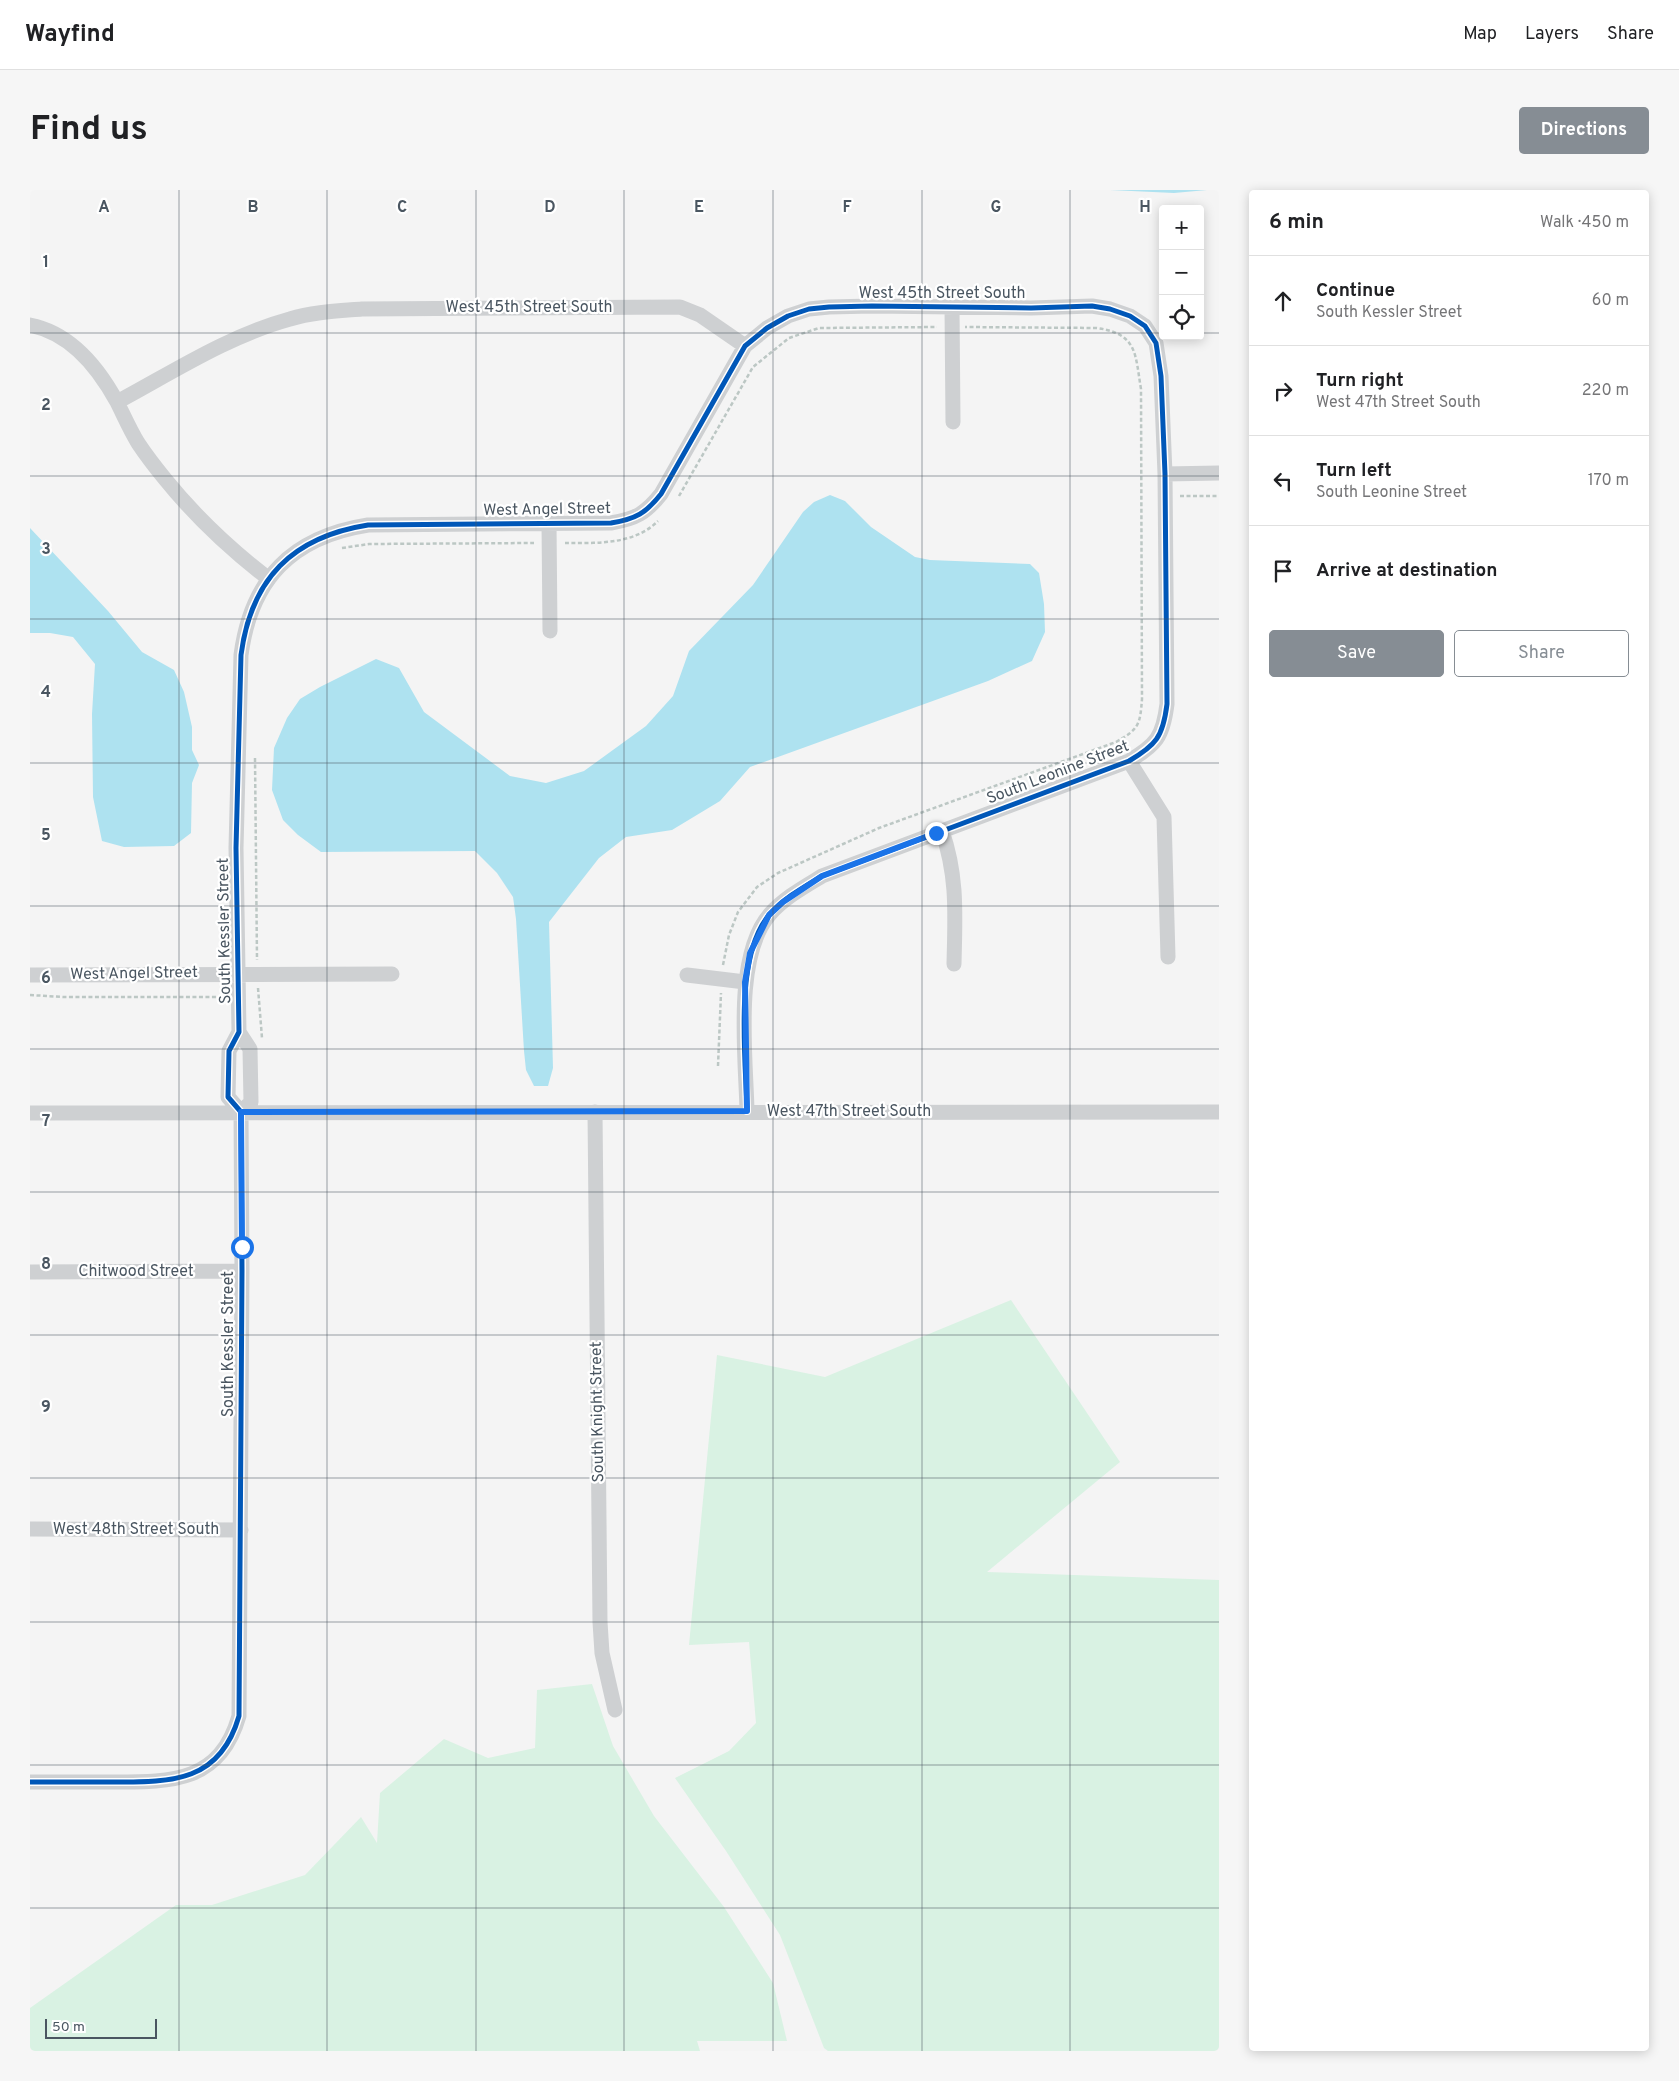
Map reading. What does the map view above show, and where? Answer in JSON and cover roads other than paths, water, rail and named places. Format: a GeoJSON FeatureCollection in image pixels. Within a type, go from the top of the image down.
{"type":"FeatureCollection","features":[{"type":"Feature","properties":{"kind":"street","name":"West 45th Street South"},"geometry":{"type":"LineString","coordinates":[[117,402],[223,344],[257,330],[291,318],[326,312],[362,309],[680,307],[700,315],[745,346],[767,328],[788,316],[808,310],[833,306],[1092,306],[1118,311],[1145,326]]}},
{"type":"Feature","properties":{"kind":"street"},"geometry":{"type":"LineString","coordinates":[[952,307],[953,422]]}},
{"type":"Feature","properties":{"kind":"street"},"geometry":{"type":"LineString","coordinates":[[30,325],[46,328],[81,351],[117,402],[138,443],[166,480],[221,539],[269,579]]}},
{"type":"Feature","properties":{"kind":"street","name":"South Leonine Street"},"geometry":{"type":"LineString","coordinates":[[747,1111],[745,982],[750,953],[756,938],[769,915],[783,902],[822,876],[1129,761],[1149,749],[1159,736],[1165,721],[1167,704],[1165,474],[1159,356],[1156,343],[1145,326]]}},
{"type":"Feature","properties":{"kind":"street","name":"West Angel Street"},"geometry":{"type":"LineString","coordinates":[[269,579],[282,564],[301,548],[322,537],[344,529],[368,525],[611,523],[626,521],[640,515],[651,507],[661,494],[745,346]]}},
{"type":"Feature","properties":{"kind":"street"},"geometry":{"type":"LineString","coordinates":[[1165,474],[1219,473]]}},
{"type":"Feature","properties":{"kind":"street"},"geometry":{"type":"LineString","coordinates":[[549,523],[550,631]]}},
{"type":"Feature","properties":{"kind":"street","name":"South Kessler Street"},"geometry":{"type":"LineString","coordinates":[[241,1112],[251,1102],[250,1048],[240,1032],[238,974],[236,848],[241,655],[244,632],[250,613],[269,579]]}},
{"type":"Feature","properties":{"kind":"street"},"geometry":{"type":"LineString","coordinates":[[1129,761],[1164,817],[1168,956]]}},
{"type":"Feature","properties":{"kind":"street"},"geometry":{"type":"LineString","coordinates":[[942,831],[949,852],[955,882],[954,964]]}},
{"type":"Feature","properties":{"kind":"street","name":"West Angel Street"},"geometry":{"type":"LineString","coordinates":[[30,975],[392,974]]}},
{"type":"Feature","properties":{"kind":"street"},"geometry":{"type":"LineString","coordinates":[[687,974],[745,982]]}},
{"type":"Feature","properties":{"kind":"street","name":"South Kessler Street"},"geometry":{"type":"LineString","coordinates":[[30,1782],[165,1781],[184,1778],[211,1764],[224,1751],[234,1734],[239,1716],[242,1271],[241,1112],[228,1097],[229,1051],[240,1032]]}},
{"type":"Feature","properties":{"kind":"street","name":"South Knight Street"},"geometry":{"type":"LineString","coordinates":[[596,1112],[600,1622],[604,1661],[614,1710]]}},
{"type":"Feature","properties":{"kind":"street","name":"West 47th Street South"},"geometry":{"type":"LineString","coordinates":[[30,1113],[1219,1112]]}},
{"type":"Feature","properties":{"kind":"street","name":"Chitwood Street"},"geometry":{"type":"LineString","coordinates":[[30,1272],[242,1271]]}},
{"type":"Feature","properties":{"kind":"street","name":"West 48th Street South"},"geometry":{"type":"LineString","coordinates":[[30,1529],[241,1530]]}},
{"type":"Feature","properties":{"kind":"water"},"geometry":{"type":"Polygon","coordinates":[[[1110,190],[1207,190],[1174,193],[1110,190]]]}},
{"type":"Feature","properties":{"kind":"water"},"geometry":{"type":"Polygon","coordinates":[[[830,495],[845,501],[871,527],[915,557],[930,560],[1030,564],[1039,573],[1044,604],[1045,632],[1032,661],[988,681],[750,767],[720,801],[672,830],[626,837],[599,858],[549,922],[553,1068],[548,1086],[534,1086],[526,1070],[513,897],[497,873],[475,851],[321,852],[298,835],[283,820],[272,790],[274,748],[287,718],[300,699],[376,659],[399,668],[424,712],[510,776],[546,783],[584,771],[646,726],[673,696],[689,651],[753,585],[803,512],[814,502],[830,495]]]}},
{"type":"Feature","properties":{"kind":"water"},"geometry":{"type":"Polygon","coordinates":[[[30,528],[108,611],[142,652],[174,670],[184,692],[192,727],[192,750],[199,765],[192,783],[191,833],[174,846],[124,847],[102,841],[93,797],[92,714],[95,664],[73,637],[50,633],[30,633],[30,528]]]}}]}
